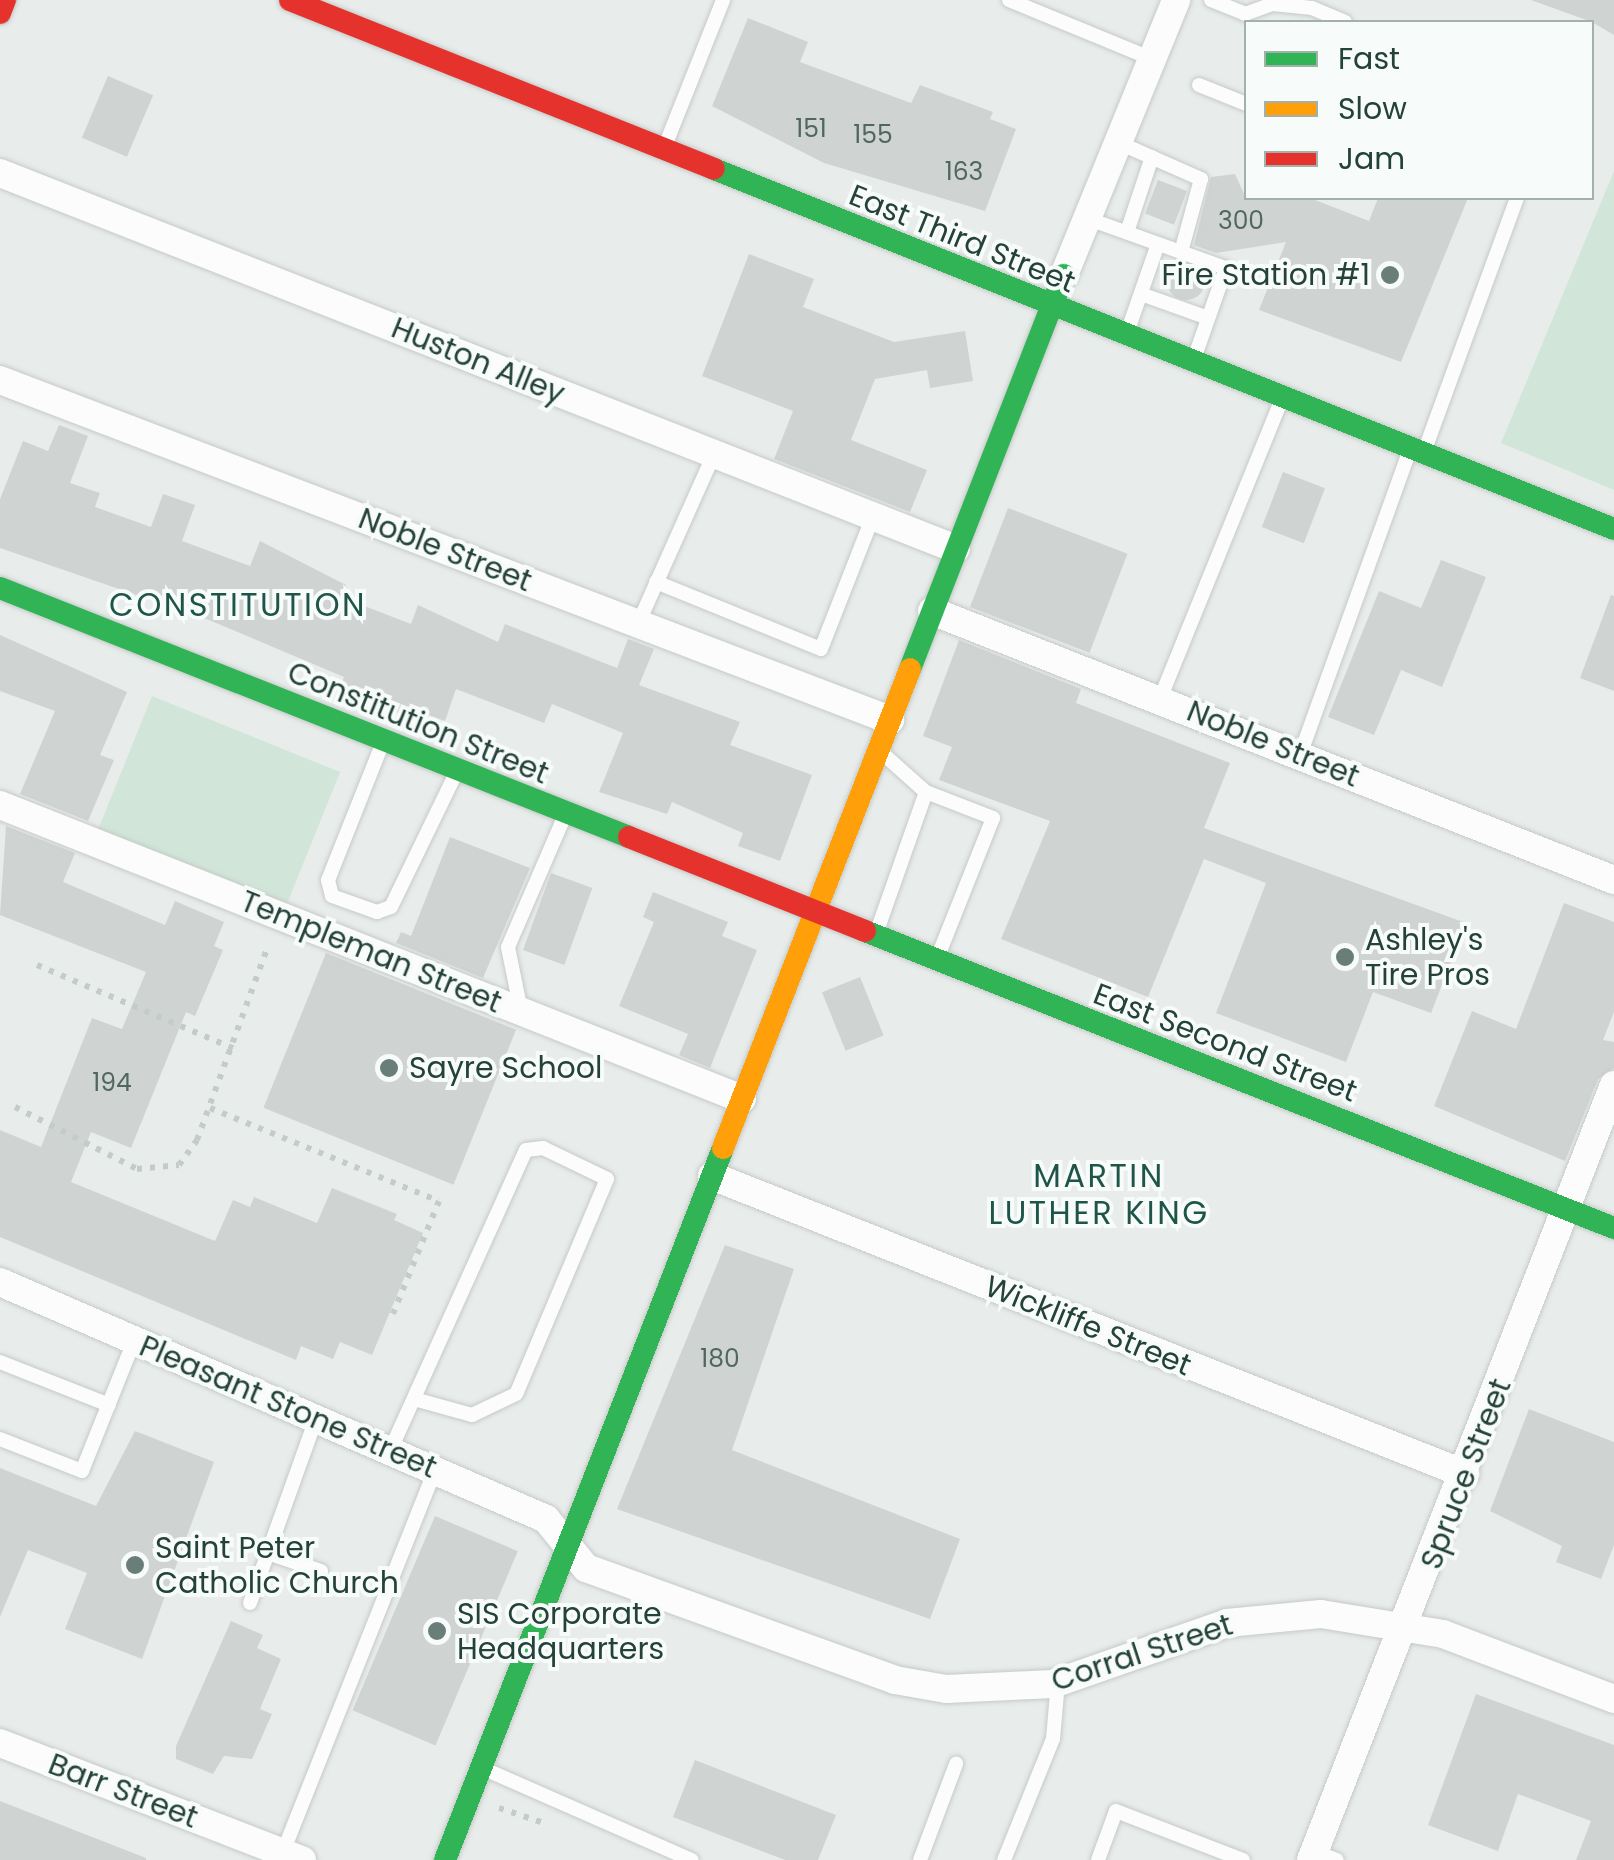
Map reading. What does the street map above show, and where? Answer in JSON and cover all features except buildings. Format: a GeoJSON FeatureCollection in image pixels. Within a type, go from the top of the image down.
{"type":"FeatureCollection","features":[{"type":"Feature","properties":{"kind":"street"},"geometry":{"type":"LineString","coordinates":[[0,13],[5,0]]}},
{"type":"Feature","properties":{"kind":"street","name":"East Third Street"},"geometry":{"type":"LineString","coordinates":[[290,0],[1614,529]]}},
{"type":"Feature","properties":{"kind":"street"},"geometry":{"type":"LineString","coordinates":[[445,1860],[1051,306],[1176,0]]}},
{"type":"Feature","properties":{"kind":"street","name":"Huston Alley"},"geometry":{"type":"LineString","coordinates":[[0,173],[956,549]]}},
{"type":"Feature","properties":{"kind":"street","name":"Noble Street"},"geometry":{"type":"LineString","coordinates":[[0,380],[890,720]]}},
{"type":"Feature","properties":{"kind":"street","name":"Constitution Street"},"geometry":{"type":"LineString","coordinates":[[0,588],[814,913]]}},
{"type":"Feature","properties":{"kind":"street","name":"Noble Street"},"geometry":{"type":"LineString","coordinates":[[932,611],[1614,880]]}},
{"type":"Feature","properties":{"kind":"street","name":"Templeman Street"},"geometry":{"type":"LineString","coordinates":[[0,805],[742,1099]]}},
{"type":"Feature","properties":{"kind":"street","name":"East Second Street"},"geometry":{"type":"LineString","coordinates":[[814,913],[1614,1228]]}},
{"type":"Feature","properties":{"kind":"street","name":"Spruce Street"},"geometry":{"type":"LineString","coordinates":[[1321,1858],[1614,1085]]}},
{"type":"Feature","properties":{"kind":"street","name":"Wickliffe Street"},"geometry":{"type":"LineString","coordinates":[[712,1176],[1465,1474]]}},
{"type":"Feature","properties":{"kind":"street","name":"Pleasant Stone Street"},"geometry":{"type":"LineString","coordinates":[[0,1282],[546,1519],[569,1543]]}},
{"type":"Feature","properties":{"kind":"street","name":"Corral Street"},"geometry":{"type":"LineString","coordinates":[[569,1543],[586,1568],[850,1668],[938,1688],[1058,1682],[1227,1624],[1277,1615],[1408,1626],[1614,1699]]}},
{"type":"Feature","properties":{"kind":"street","name":"Barr Street"},"geometry":{"type":"LineString","coordinates":[[0,1743],[292,1856]]}},
{"type":"Feature","properties":{"kind":"lane"},"geometry":{"type":"LineString","coordinates":[[663,151],[723,0]]}},
{"type":"Feature","properties":{"kind":"lane"},"geometry":{"type":"LineString","coordinates":[[1009,0],[1152,59]]}},
{"type":"Feature","properties":{"kind":"lane"},"geometry":{"type":"LineString","coordinates":[[1211,0],[1245,14],[1273,4],[1312,8],[1341,20]]}},
{"type":"Feature","properties":{"kind":"lane"},"geometry":{"type":"LineString","coordinates":[[1199,85],[1244,103]]}},
{"type":"Feature","properties":{"kind":"lane"},"geometry":{"type":"LineString","coordinates":[[1117,142],[1200,178],[1181,252]]}},
{"type":"Feature","properties":{"kind":"lane"},"geometry":{"type":"LineString","coordinates":[[1128,232],[1152,157]]}},
{"type":"Feature","properties":{"kind":"lane"},"geometry":{"type":"LineString","coordinates":[[1300,755],[1516,200]]}},
{"type":"Feature","properties":{"kind":"lane"},"geometry":{"type":"LineString","coordinates":[[1086,218],[1226,268],[1193,362]]}},
{"type":"Feature","properties":{"kind":"lane"},"geometry":{"type":"LineString","coordinates":[[1127,336],[1158,244]]}},
{"type":"Feature","properties":{"kind":"lane"},"geometry":{"type":"LineString","coordinates":[[1141,294],[1208,318]]}},
{"type":"Feature","properties":{"kind":"lane"},"geometry":{"type":"LineString","coordinates":[[1160,700],[1283,397]]}},
{"type":"Feature","properties":{"kind":"lane"},"geometry":{"type":"LineString","coordinates":[[638,624],[714,454]]}},
{"type":"Feature","properties":{"kind":"lane"},"geometry":{"type":"LineString","coordinates":[[656,582],[821,648],[873,516]]}},
{"type":"Feature","properties":{"kind":"lane"},"geometry":{"type":"LineString","coordinates":[[384,741],[328,880],[332,896],[377,912],[391,907],[457,770]]}},
{"type":"Feature","properties":{"kind":"lane"},"geometry":{"type":"LineString","coordinates":[[878,751],[902,763],[926,792],[993,818],[936,962]]}},
{"type":"Feature","properties":{"kind":"lane"},"geometry":{"type":"LineString","coordinates":[[874,938],[926,792]]}},
{"type":"Feature","properties":{"kind":"lane"},"geometry":{"type":"LineString","coordinates":[[521,1012],[508,946],[565,814]]}},
{"type":"Feature","properties":{"kind":"lane"},"geometry":{"type":"LineString","coordinates":[[390,1451],[526,1150],[543,1148],[607,1179],[516,1394],[472,1415],[414,1399]]}},
{"type":"Feature","properties":{"kind":"lane"},"geometry":{"type":"LineString","coordinates":[[0,1439],[82,1471],[134,1340]]}},
{"type":"Feature","properties":{"kind":"lane"},"geometry":{"type":"LineString","coordinates":[[0,1362],[108,1405]]}},
{"type":"Feature","properties":{"kind":"lane"},"geometry":{"type":"LineString","coordinates":[[250,1602],[316,1419]]}},
{"type":"Feature","properties":{"kind":"lane"},"geometry":{"type":"LineString","coordinates":[[292,1856],[435,1471]]}},
{"type":"Feature","properties":{"kind":"lane"},"geometry":{"type":"LineString","coordinates":[[268,1553],[321,1571]]}},
{"type":"Feature","properties":{"kind":"lane"},"geometry":{"type":"LineString","coordinates":[[1004,1860],[1053,1739],[1058,1682]]}},
{"type":"Feature","properties":{"kind":"lane"},"geometry":{"type":"LineString","coordinates":[[920,1860],[956,1764]]}},
{"type":"Feature","properties":{"kind":"lane"},"geometry":{"type":"LineString","coordinates":[[482,1768],[692,1860]]}},
{"type":"Feature","properties":{"kind":"lane"},"geometry":{"type":"LineString","coordinates":[[1098,1860],[1116,1811],[1243,1860]]}},
{"type":"Feature","properties":{"kind":"path"},"geometry":{"type":"LineString","coordinates":[[15,1107],[98,1153],[157,1173],[185,1159],[210,1108],[273,948],[256,940]]}},
{"type":"Feature","properties":{"kind":"path"},"geometry":{"type":"LineString","coordinates":[[38,965],[233,1048]]}},
{"type":"Feature","properties":{"kind":"path"},"geometry":{"type":"LineString","coordinates":[[210,1108],[438,1201],[393,1314]]}},
{"type":"Feature","properties":{"kind":"green space"},"geometry":{"type":"Polygon","coordinates":[[[1614,171],[1614,490],[1501,443],[1614,171]]]}},
{"type":"Feature","properties":{"kind":"green space"},"geometry":{"type":"Polygon","coordinates":[[[152,696],[340,772],[286,907],[97,831],[152,696]]]}},
{"type":"Feature","properties":{"kind":"traffic: fast"},"geometry":{"type":"LineString","coordinates":[[714,169],[1614,529]]}},
{"type":"Feature","properties":{"kind":"traffic: fast"},"geometry":{"type":"LineString","coordinates":[[910,669],[1064,275]]}},
{"type":"Feature","properties":{"kind":"traffic: fast"},"geometry":{"type":"LineString","coordinates":[[0,588],[629,837]]}},
{"type":"Feature","properties":{"kind":"traffic: fast"},"geometry":{"type":"LineString","coordinates":[[865,931],[1614,1228]]}},
{"type":"Feature","properties":{"kind":"traffic: fast"},"geometry":{"type":"LineString","coordinates":[[445,1860],[723,1148]]}},
{"type":"Feature","properties":{"kind":"traffic: slow"},"geometry":{"type":"LineString","coordinates":[[723,1148],[910,669]]}},
{"type":"Feature","properties":{"kind":"traffic: jam"},"geometry":{"type":"LineString","coordinates":[[0,13],[5,0]]}},
{"type":"Feature","properties":{"kind":"traffic: jam"},"geometry":{"type":"LineString","coordinates":[[290,0],[714,169]]}},
{"type":"Feature","properties":{"kind":"traffic: jam"},"geometry":{"type":"LineString","coordinates":[[629,837],[865,931]]}},
{"type":"Feature","properties":{"kind":"place","name":"Fire Station #1"},"geometry":{"type":"Point","coordinates":[1390,275]}},
{"type":"Feature","properties":{"kind":"place","name":"Ashley's Tire Pros"},"geometry":{"type":"Point","coordinates":[1345,957]}},
{"type":"Feature","properties":{"kind":"place","name":"Sayre School"},"geometry":{"type":"Point","coordinates":[389,1068]}},
{"type":"Feature","properties":{"kind":"place","name":"Saint Peter Catholic Church"},"geometry":{"type":"Point","coordinates":[135,1565]}},
{"type":"Feature","properties":{"kind":"place","name":"SIS Corporate Headquarters"},"geometry":{"type":"Point","coordinates":[437,1631]}},
{"type":"Feature","properties":{"kind":"district","name":"CONSTITUTION"},"geometry":{"type":"Point","coordinates":[238,605]}},
{"type":"Feature","properties":{"kind":"district","name":"MARTIN LUTHER KING"},"geometry":{"type":"Point","coordinates":[1099,1196]}}]}
